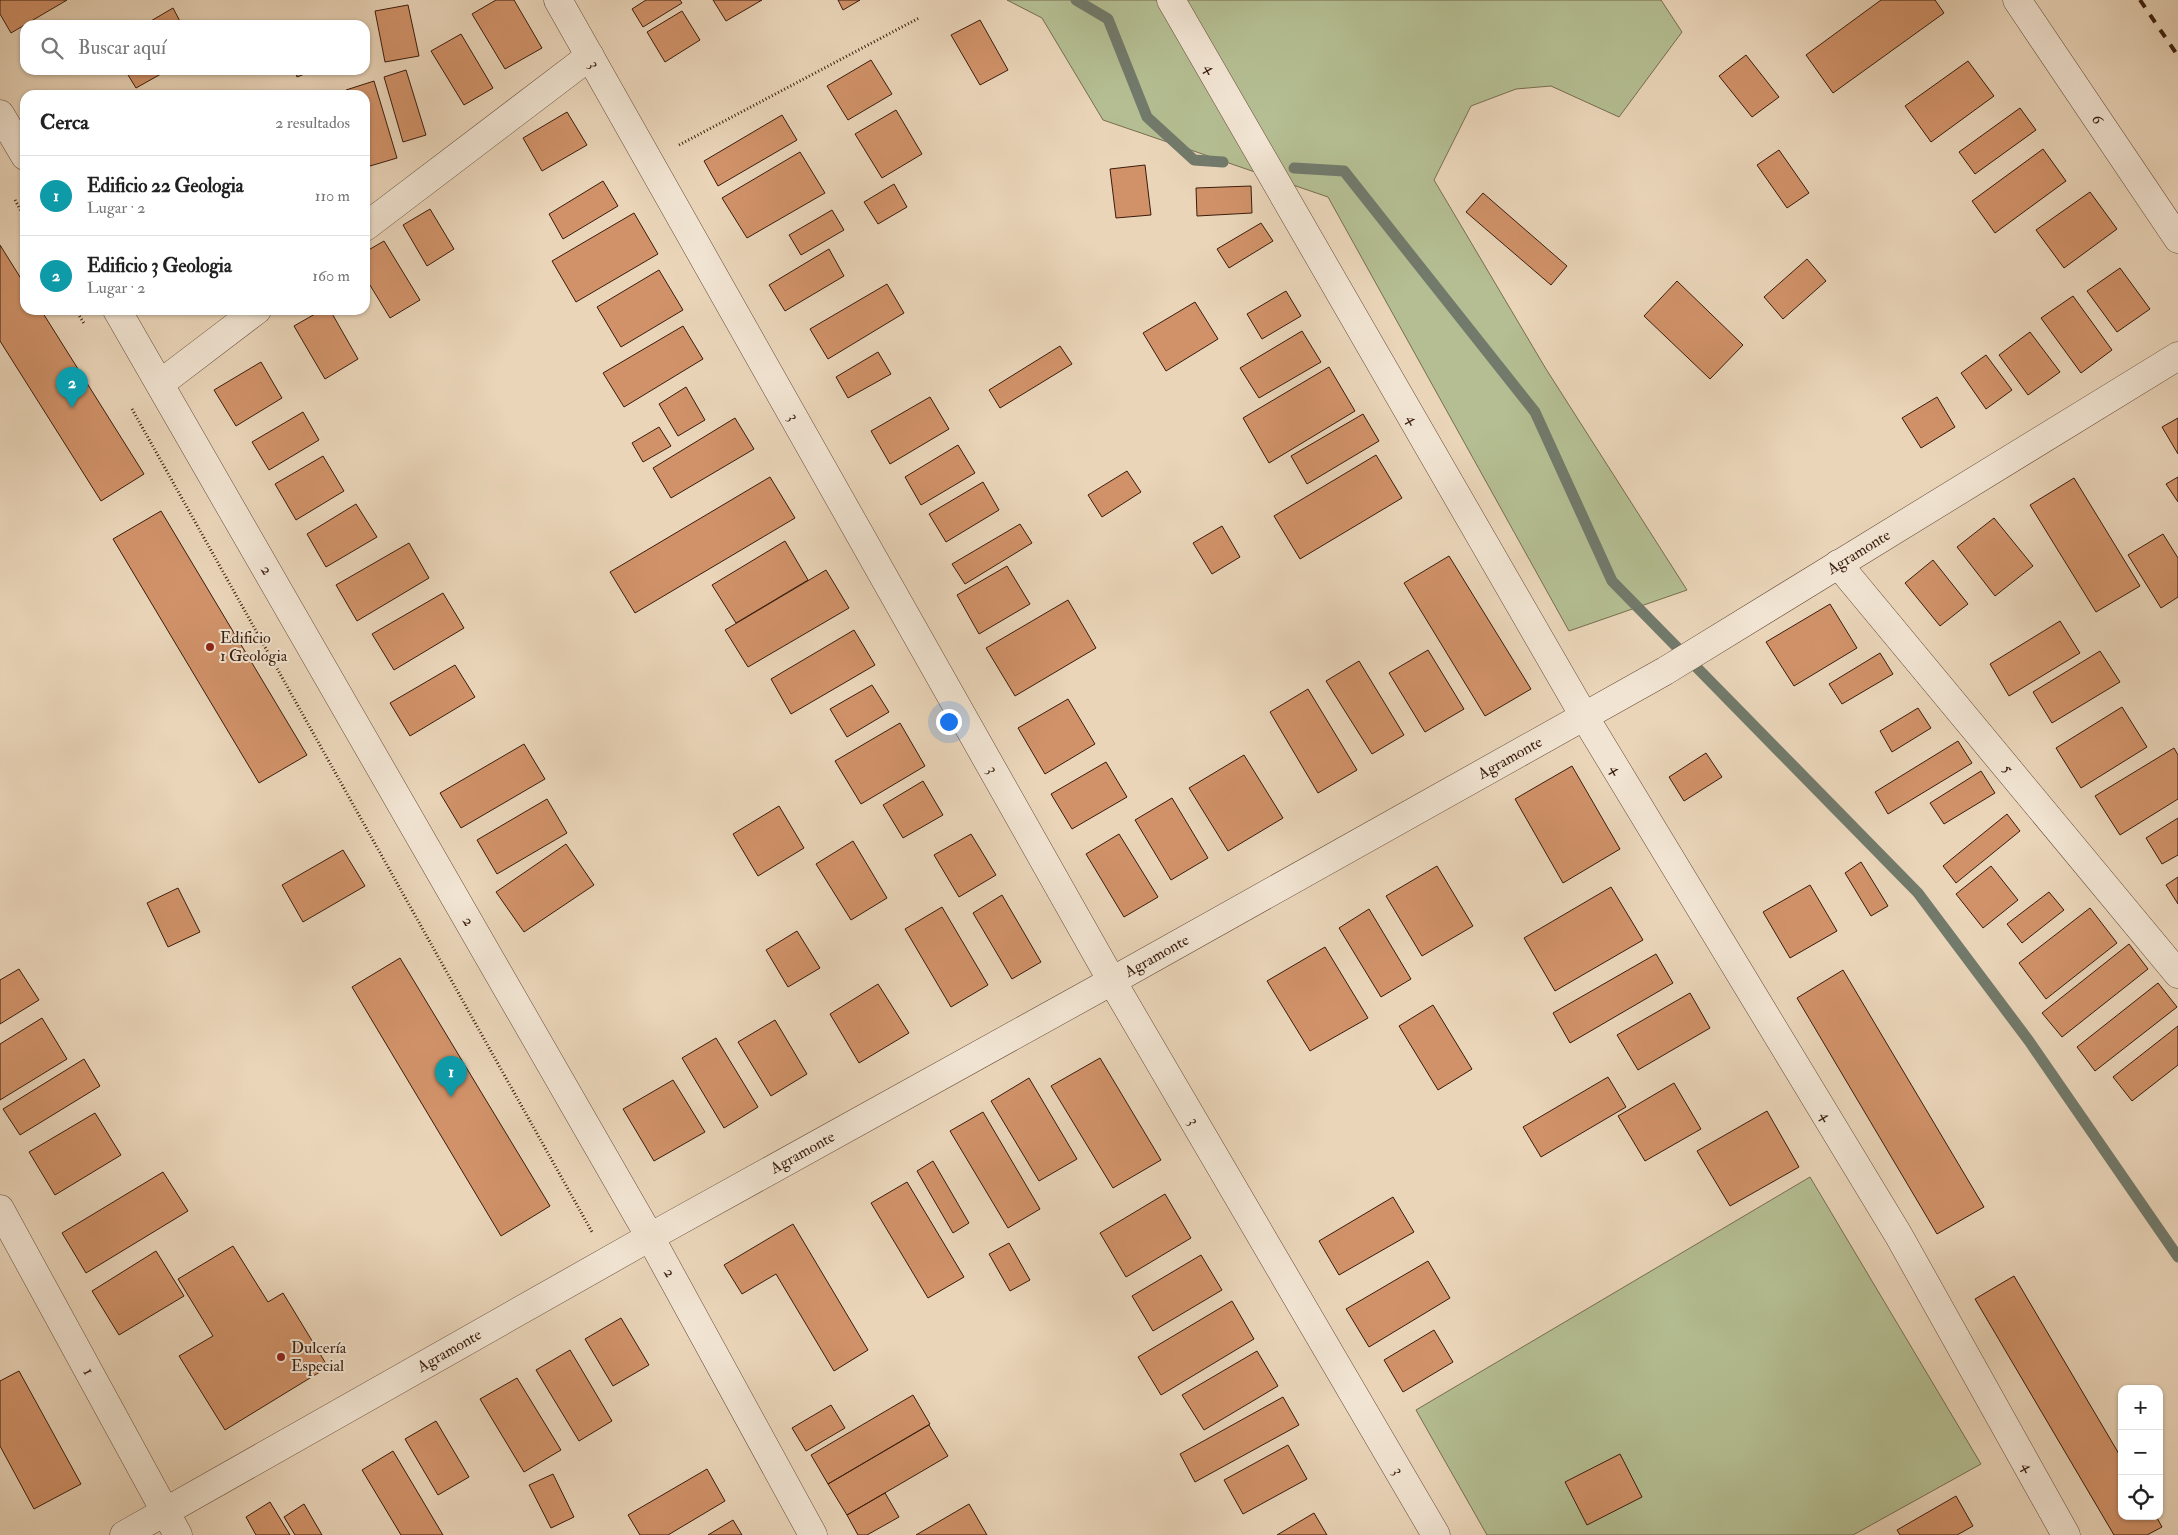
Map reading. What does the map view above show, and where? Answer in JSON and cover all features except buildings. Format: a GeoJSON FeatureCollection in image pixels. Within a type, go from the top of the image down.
{"type":"FeatureCollection","features":[{"type":"Feature","properties":{"kind":"street","name":"3"},"geometry":{"type":"LineString","coordinates":[[558,0],[1112,981],[1436,1535]]}},
{"type":"Feature","properties":{"kind":"street","name":"4"},"geometry":{"type":"LineString","coordinates":[[1171,0],[1584,716],[1899,1236],[2066,1535]]}},
{"type":"Feature","properties":{"kind":"street","name":"6"},"geometry":{"type":"LineString","coordinates":[[2017,0],[2178,239]]}},
{"type":"Feature","properties":{"kind":"street"},"geometry":{"type":"LineString","coordinates":[[370,224],[590,56]]}},
{"type":"Feature","properties":{"kind":"street"},"geometry":{"type":"LineString","coordinates":[[0,114],[20,148]]}},
{"type":"Feature","properties":{"kind":"street","name":"2"},"geometry":{"type":"LineString","coordinates":[[120,315],[161,383],[650,1237],[813,1535]]}},
{"type":"Feature","properties":{"kind":"street"},"geometry":{"type":"LineString","coordinates":[[161,383],[250,315]]}},
{"type":"Feature","properties":{"kind":"street","name":"Agramonte"},"geometry":{"type":"LineString","coordinates":[[124,1535],[650,1237],[1665,671],[2178,356]]}},
{"type":"Feature","properties":{"kind":"street","name":"5"},"geometry":{"type":"LineString","coordinates":[[1838,564],[2178,974]]}},
{"type":"Feature","properties":{"kind":"street","name":"1"},"geometry":{"type":"LineString","coordinates":[[0,1209],[178,1535]]}},
{"type":"Feature","properties":{"kind":"path"},"geometry":{"type":"LineString","coordinates":[[650,161],[919,18]]}},
{"type":"Feature","properties":{"kind":"path"},"geometry":{"type":"LineString","coordinates":[[15,200],[20,209]]}},
{"type":"Feature","properties":{"kind":"path"},"geometry":{"type":"LineString","coordinates":[[79,315],[86,328]]}},
{"type":"Feature","properties":{"kind":"path"},"geometry":{"type":"LineString","coordinates":[[130,406],[608,1261]]}},
{"type":"Feature","properties":{"kind":"green space"},"geometry":{"type":"Polygon","coordinates":[[[1007,0],[1661,0],[1682,32],[1619,117],[1551,86],[1516,89],[1471,106],[1434,180],[1546,369],[1687,590],[1569,631],[1328,197],[1103,120],[1042,18],[1007,0]]]}},
{"type":"Feature","properties":{"kind":"green space"},"geometry":{"type":"Polygon","coordinates":[[[1810,1177],[1981,1464],[1853,1535],[1487,1535],[1416,1410],[1810,1177]]]}},
{"type":"Feature","properties":{"kind":"waterway"},"geometry":{"type":"LineString","coordinates":[[1076,0],[1108,19],[1147,117],[1194,160],[1223,162]]}},
{"type":"Feature","properties":{"kind":"waterway"},"geometry":{"type":"LineString","coordinates":[[1294,168],[1344,171],[1535,412],[1612,581],[1918,893],[2029,1041],[2178,1257]]}},
{"type":"Feature","properties":{"kind":"railway"},"geometry":{"type":"LineString","coordinates":[[2140,0],[2178,56]]}},
{"type":"Feature","properties":{"kind":"place","name":"Edificio 3 Geologia"},"geometry":{"type":"Point","coordinates":[72,408]}},
{"type":"Feature","properties":{"kind":"place","name":"Edificio 1 Geologia"},"geometry":{"type":"Point","coordinates":[210,647]}},
{"type":"Feature","properties":{"kind":"place","name":"Edificio 22 Geologia"},"geometry":{"type":"Point","coordinates":[451,1097]}},
{"type":"Feature","properties":{"kind":"place","name":"Dulcería Especial"},"geometry":{"type":"Point","coordinates":[281,1357]}}]}
